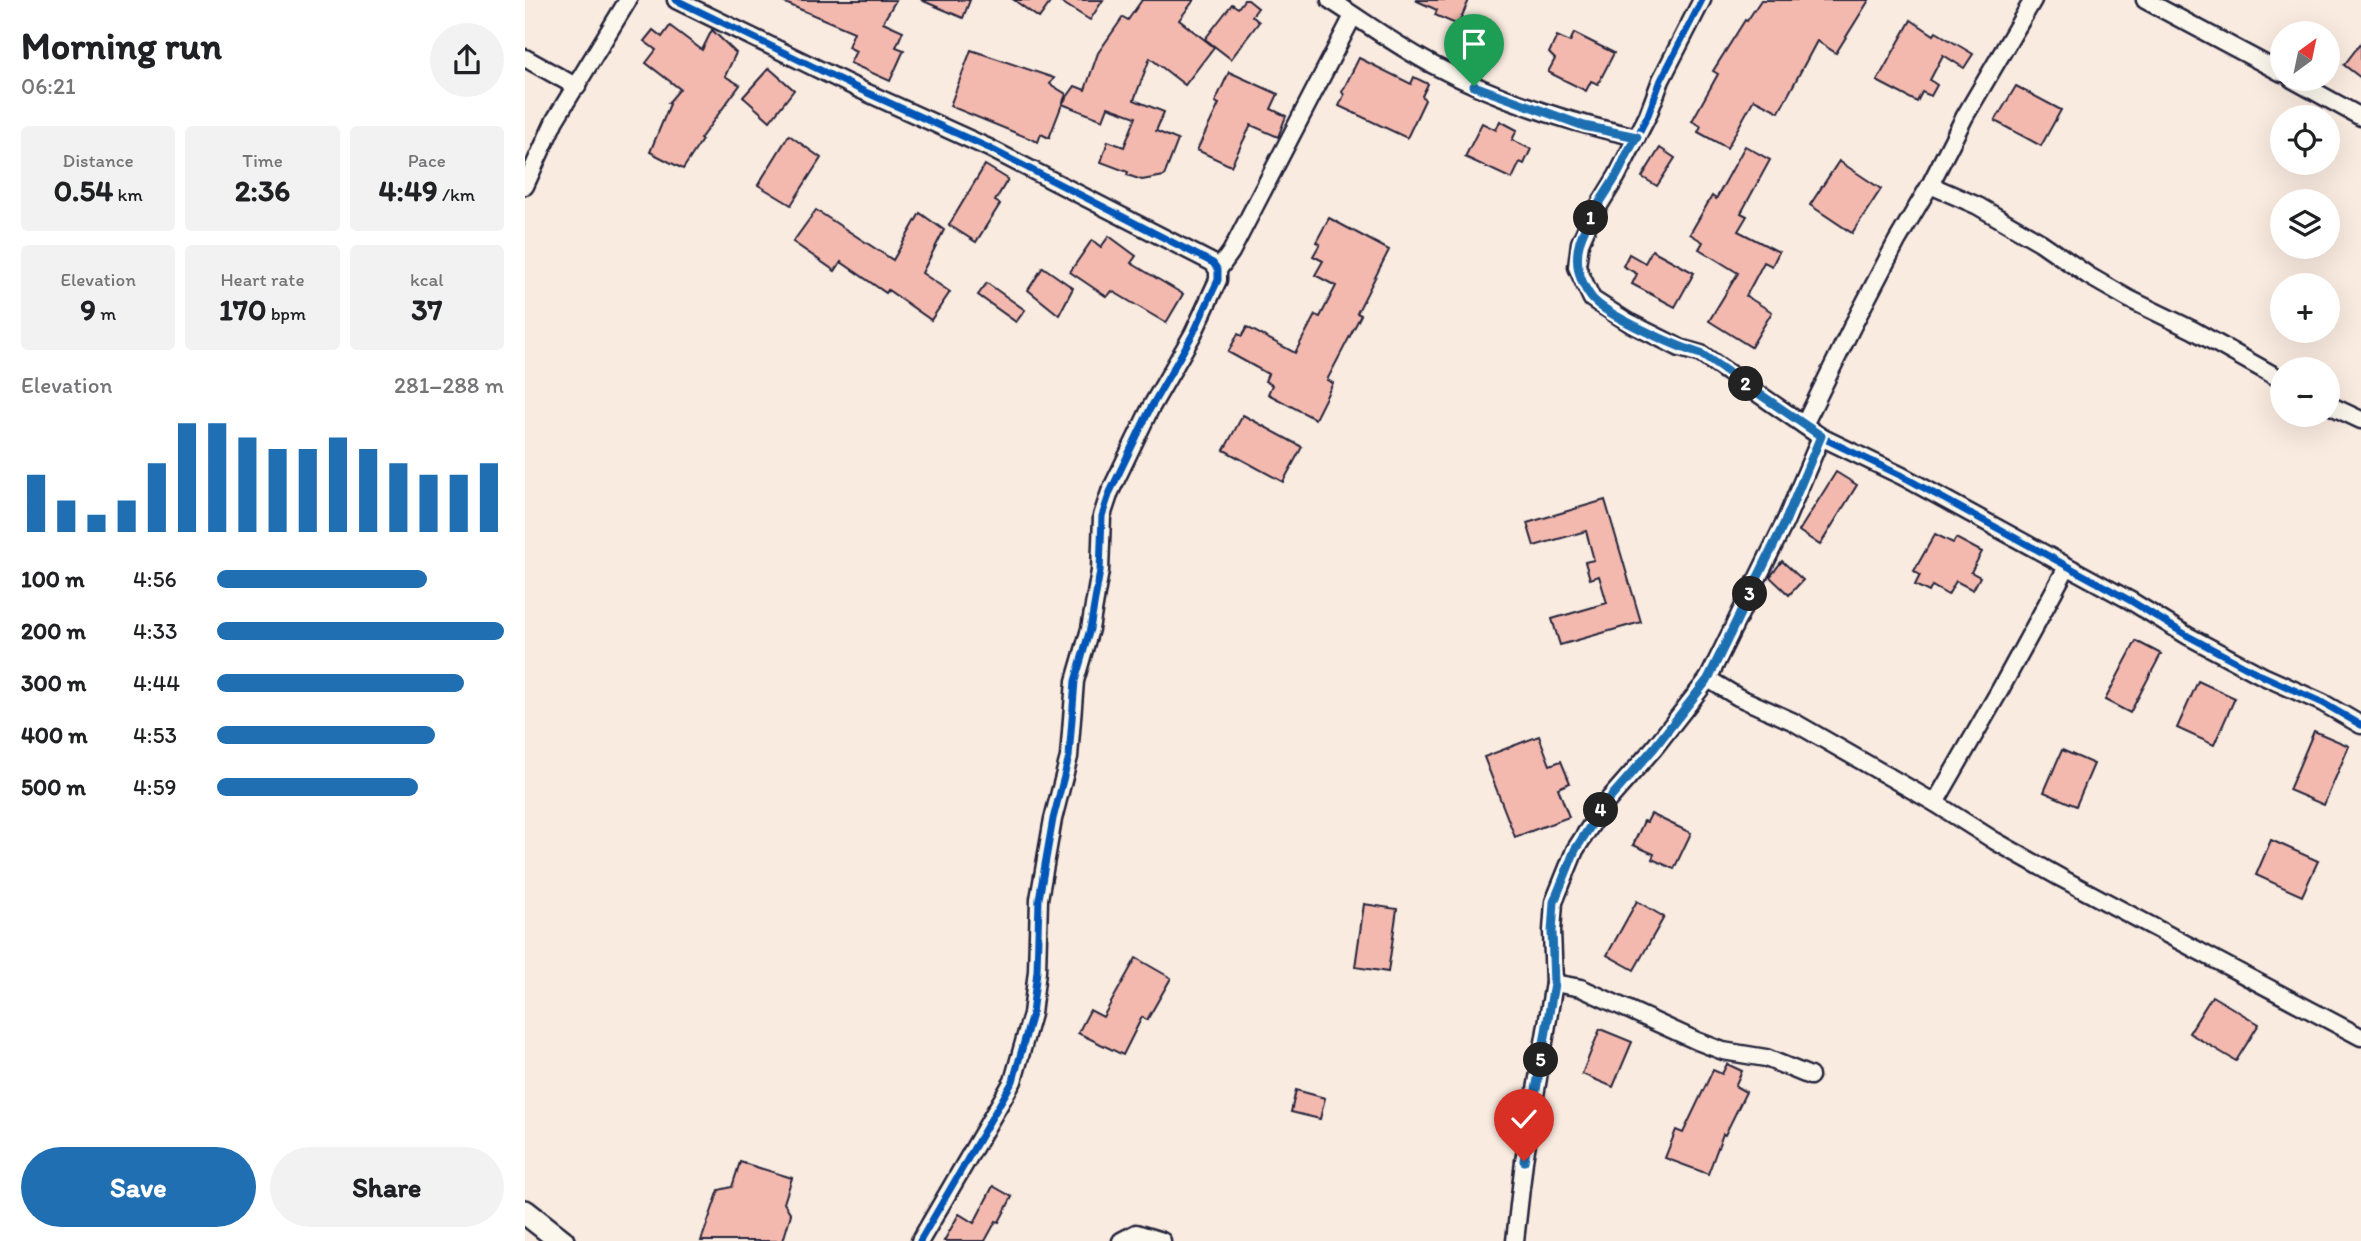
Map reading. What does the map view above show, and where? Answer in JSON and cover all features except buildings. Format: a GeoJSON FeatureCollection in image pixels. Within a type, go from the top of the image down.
{"type":"FeatureCollection","features":[{"type":"Feature","properties":{"kind":"street"},"geometry":{"type":"LineString","coordinates":[[525,186],[555,120],[628,0]]}},
{"type":"Feature","properties":{"kind":"street"},"geometry":{"type":"LineString","coordinates":[[676,0],[861,90],[989,148],[1152,231],[1213,264],[1218,270]]}},
{"type":"Feature","properties":{"kind":"street"},"geometry":{"type":"LineString","coordinates":[[1330,0],[1433,65],[1474,86],[1584,126],[1637,137]]}},
{"type":"Feature","properties":{"kind":"street"},"geometry":{"type":"LineString","coordinates":[[1702,0],[1661,80],[1637,137],[1580,243],[1577,267],[1592,299],[1680,348],[1701,354],[1821,436],[1902,476],[2131,601],[2188,636],[2361,725]]}},
{"type":"Feature","properties":{"kind":"street"},"geometry":{"type":"LineString","coordinates":[[1804,425],[1852,327],[1965,116],[2033,0]]}},
{"type":"Feature","properties":{"kind":"street"},"geometry":{"type":"LineString","coordinates":[[2145,0],[2270,67]]}},
{"type":"Feature","properties":{"kind":"street"},"geometry":{"type":"LineString","coordinates":[[920,1241],[1013,1081],[1032,1014],[1037,971],[1039,899],[1053,819],[1069,757],[1075,681],[1090,629],[1100,571],[1102,516],[1110,492],[1150,409],[1193,334],[1218,280],[1218,270],[1231,252],[1353,16]]}},
{"type":"Feature","properties":{"kind":"street"},"geometry":{"type":"LineString","coordinates":[[525,58],[577,87]]}},
{"type":"Feature","properties":{"kind":"street"},"geometry":{"type":"LineString","coordinates":[[2314,91],[2361,117]]}},
{"type":"Feature","properties":{"kind":"street"},"geometry":{"type":"LineString","coordinates":[[1930,185],[1977,206],[2040,242],[2089,276],[2129,299],[2193,330],[2270,373]]}},
{"type":"Feature","properties":{"kind":"street"},"geometry":{"type":"LineString","coordinates":[[2340,410],[2361,420]]}},
{"type":"Feature","properties":{"kind":"street"},"geometry":{"type":"LineString","coordinates":[[1515,1241],[1524,1161],[1554,984],[1554,902],[1575,850],[1604,805],[1654,748],[1708,679],[1785,522],[1821,436]]}},
{"type":"Feature","properties":{"kind":"street"},"geometry":{"type":"LineString","coordinates":[[1935,803],[2067,566]]}},
{"type":"Feature","properties":{"kind":"street"},"geometry":{"type":"LineString","coordinates":[[1708,679],[1738,697],[1791,721],[1935,803],[1995,842],[2361,1037]]}},
{"type":"Feature","properties":{"kind":"street"},"geometry":{"type":"LineString","coordinates":[[1554,984],[1581,988],[1714,1047],[1766,1059],[1810,1076]]}},
{"type":"Feature","properties":{"kind":"street"},"geometry":{"type":"LineString","coordinates":[[525,1212],[562,1241]]}},
{"type":"Feature","properties":{"kind":"street"},"geometry":{"type":"LineString","coordinates":[[1121,1241],[1136,1233],[1163,1241]]}},
{"type":"Feature","properties":{"kind":"cycle path"},"geometry":{"type":"LineString","coordinates":[[676,0],[861,90],[989,148],[1213,263],[1218,270],[1218,280],[1193,334],[1150,409],[1110,492],[1102,516],[1100,571],[1090,629],[1075,681],[1069,757],[1053,819],[1039,899],[1037,971],[1032,1014],[1013,1081],[920,1241]]}},
{"type":"Feature","properties":{"kind":"cycle path"},"geometry":{"type":"LineString","coordinates":[[1702,0],[1661,80],[1648,115],[1580,243],[1577,267],[1592,299],[1628,322],[1680,348],[1701,354],[1821,437],[1902,476],[2131,601],[2188,636],[2263,676],[2323,703],[2361,725]]}},
{"type":"Feature","properties":{"kind":"route"},"geometry":{"type":"LineString","coordinates":[[1474,86],[1584,126],[1637,137],[1580,243],[1577,267],[1592,299],[1628,322],[1680,348],[1701,354],[1821,436],[1785,522],[1708,679],[1654,748],[1604,805],[1575,850],[1554,902],[1554,984],[1524,1161]]}}]}
